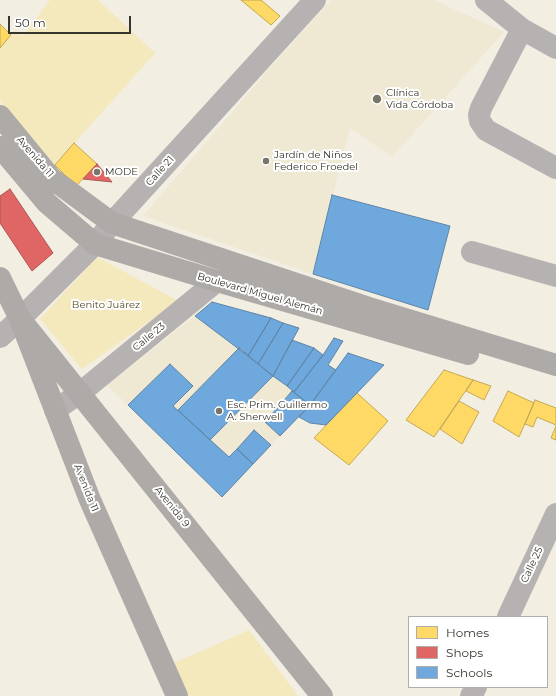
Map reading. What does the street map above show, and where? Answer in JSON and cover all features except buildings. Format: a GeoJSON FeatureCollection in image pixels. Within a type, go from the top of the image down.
{"type":"FeatureCollection","features":[{"type":"Feature","properties":{"kind":"main road","name":"Avenida 11"},"geometry":{"type":"LineString","coordinates":[[0,116],[51,178],[112,223]]}},
{"type":"Feature","properties":{"kind":"main road","name":"Boulevard Miguel Alemán"},"geometry":{"type":"LineString","coordinates":[[0,147],[47,203],[96,244],[217,281],[366,316],[556,365]]}},
{"type":"Feature","properties":{"kind":"main road","name":"Boulevard Miguel Alemán"},"geometry":{"type":"LineString","coordinates":[[112,223],[366,316],[556,380]]}},
{"type":"Feature","properties":{"kind":"main road","name":"Avenida 11"},"geometry":{"type":"LineString","coordinates":[[0,278],[20,319],[90,500],[177,696]]}},
{"type":"Feature","properties":{"kind":"main road","name":"Avenida 9"},"geometry":{"type":"LineString","coordinates":[[20,319],[322,696]]}},
{"type":"Feature","properties":{"kind":"street","name":"Calle 21"},"geometry":{"type":"LineString","coordinates":[[0,338],[96,244],[112,223],[315,0]]}},
{"type":"Feature","properties":{"kind":"street"},"geometry":{"type":"LineString","coordinates":[[486,0],[522,29],[556,48]]}},
{"type":"Feature","properties":{"kind":"street"},"geometry":{"type":"LineString","coordinates":[[522,29],[478,115],[482,126],[486,130],[556,168]]}},
{"type":"Feature","properties":{"kind":"street"},"geometry":{"type":"LineString","coordinates":[[472,252],[556,276]]}},
{"type":"Feature","properties":{"kind":"street","name":"Calle 23"},"geometry":{"type":"LineString","coordinates":[[55,410],[80,393],[217,281]]}},
{"type":"Feature","properties":{"kind":"street","name":"Calle 25"},"geometry":{"type":"LineString","coordinates":[[508,616],[555,520]]}},
{"type":"Feature","properties":{"kind":"shaded area"},"geometry":{"type":"Polygon","coordinates":[[[331,0],[434,0],[504,32],[392,157],[350,128],[313,274],[143,216],[268,70],[331,0]]]}},
{"type":"Feature","properties":{"kind":"shaded area","name":"Esc. Prim. Guillermo A. Sherwell"},"geometry":{"type":"Polygon","coordinates":[[[195,316],[239,348],[310,405],[222,497],[107,385],[195,316]]]}},
{"type":"Feature","properties":{"kind":"green space"},"geometry":{"type":"Polygon","coordinates":[[[50,0],[98,0],[155,53],[55,165],[0,101],[0,48],[15,30],[23,36],[50,0]]]}},
{"type":"Feature","properties":{"kind":"green space","name":"Benito Juárez"},"geometry":{"type":"Polygon","coordinates":[[[97,257],[178,301],[82,369],[40,319],[97,257]]]}},
{"type":"Feature","properties":{"kind":"green space"},"geometry":{"type":"Polygon","coordinates":[[[249,630],[298,696],[189,696],[174,663],[249,630]]]}},
{"type":"Feature","properties":{"kind":"place","name":"Clínica Vida Córdoba"},"geometry":{"type":"Point","coordinates":[377,99]}},
{"type":"Feature","properties":{"kind":"place","name":"Jardín de Niños Federico Froedel"},"geometry":{"type":"Point","coordinates":[266,161]}},
{"type":"Feature","properties":{"kind":"place","name":"MODE"},"geometry":{"type":"Point","coordinates":[97,172]}},
{"type":"Feature","properties":{"kind":"place","name":"Esc. Prim. Guillermo A. Sherwell"},"geometry":{"type":"Point","coordinates":[219,411]}}]}
